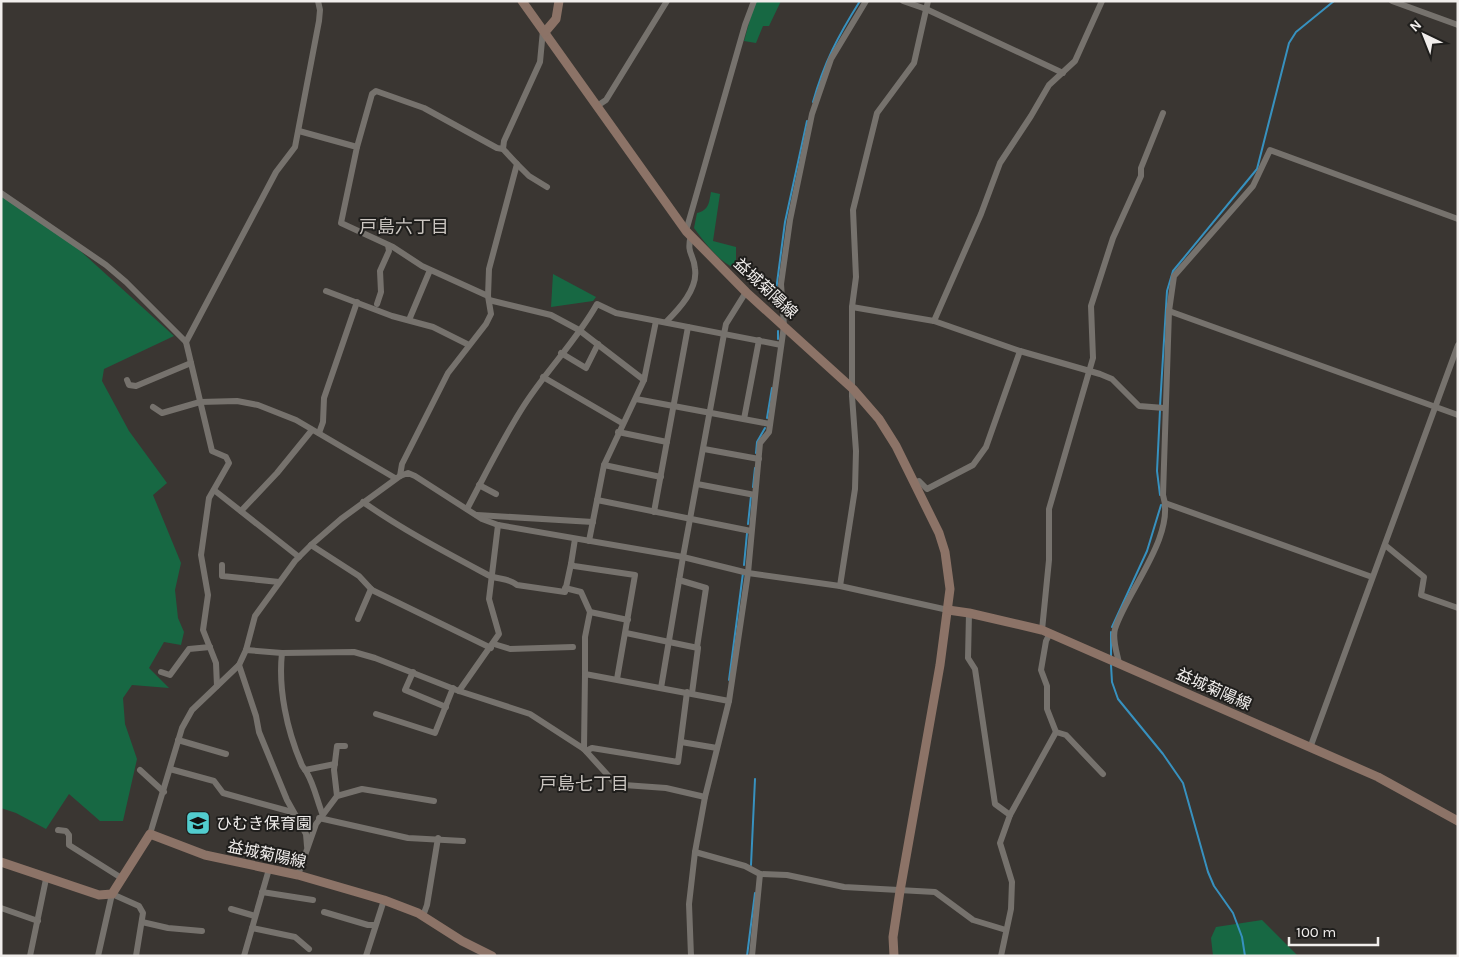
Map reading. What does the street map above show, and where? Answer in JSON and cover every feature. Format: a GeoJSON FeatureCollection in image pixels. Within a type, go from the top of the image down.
{"type":"FeatureCollection","features":[{"type":"Feature","properties":{"kind":"main road","name":"益城菊陽線"},"geometry":{"type":"LineString","coordinates":[[522,1],[688,233],[746,292],[853,389],[889,433],[939,533],[945,552],[950,589],[948,610],[900,891],[893,937],[894,956]]}},
{"type":"Feature","properties":{"kind":"main road"},"geometry":{"type":"LineString","coordinates":[[544,31],[556,19],[560,1]]}},
{"type":"Feature","properties":{"kind":"main road","name":"益城菊陽線"},"geometry":{"type":"LineString","coordinates":[[948,610],[1046,631],[1378,777],[1458,821]]}},
{"type":"Feature","properties":{"kind":"main road","name":"益城菊陽線"},"geometry":{"type":"LineString","coordinates":[[150,834],[206,855],[298,875],[384,900],[423,916],[468,945],[492,956]]}},
{"type":"Feature","properties":{"kind":"main road"},"geometry":{"type":"LineString","coordinates":[[1,862],[46,879],[99,895],[112,894],[150,834]]}},
{"type":"Feature","properties":{"kind":"street"},"geometry":{"type":"LineString","coordinates":[[186,342],[276,172],[295,147],[319,21],[320,10],[318,1]]}},
{"type":"Feature","properties":{"kind":"street"},"geometry":{"type":"LineString","coordinates":[[597,106],[606,100],[667,1]]}},
{"type":"Feature","properties":{"kind":"street"},"geometry":{"type":"LineString","coordinates":[[666,322],[680,308],[696,270],[688,248],[688,233],[744,25],[754,1]]}},
{"type":"Feature","properties":{"kind":"street"},"geometry":{"type":"LineString","coordinates":[[691,956],[689,904],[695,852],[705,797],[729,701],[748,573],[760,443],[769,432],[784,326],[781,284],[790,220],[812,114],[831,59],[866,1]]}},
{"type":"Feature","properties":{"kind":"street"},"geometry":{"type":"LineString","coordinates":[[903,1],[926,9],[1063,73]]}},
{"type":"Feature","properties":{"kind":"street"},"geometry":{"type":"LineString","coordinates":[[840,586],[855,489],[852,307],[856,277],[853,210],[876,113],[914,63],[928,1]]}},
{"type":"Feature","properties":{"kind":"street"},"geometry":{"type":"LineString","coordinates":[[934,321],[981,214],[1000,163],[1032,116],[1049,85],[1075,61],[1102,1]]}},
{"type":"Feature","properties":{"kind":"street"},"geometry":{"type":"LineString","coordinates":[[1392,1],[1458,24]]}},
{"type":"Feature","properties":{"kind":"street"},"geometry":{"type":"LineString","coordinates":[[503,149],[504,141],[540,62],[544,31]]}},
{"type":"Feature","properties":{"kind":"street"},"geometry":{"type":"LineString","coordinates":[[547,187],[529,176],[503,149],[497,148],[424,108],[376,91],[372,94],[357,147],[341,223],[363,237],[388,245],[430,270],[488,298],[551,315],[579,330],[644,380]]}},
{"type":"Feature","properties":{"kind":"street"},"geometry":{"type":"LineString","coordinates":[[1056,732],[1047,710],[1047,686],[1041,670],[1046,641],[1049,509],[1093,358],[1091,306],[1113,238],[1141,176],[1140,168],[1163,112]]}},
{"type":"Feature","properties":{"kind":"street"},"geometry":{"type":"LineString","coordinates":[[299,131],[357,147]]}},
{"type":"Feature","properties":{"kind":"street"},"geometry":{"type":"LineString","coordinates":[[1117,662],[1115,630],[1160,538],[1165,503],[1162,495],[1161,407],[1169,311],[1174,276],[1253,186],[1270,150],[1458,219]]}},
{"type":"Feature","properties":{"kind":"street"},"geometry":{"type":"LineString","coordinates":[[398,477],[402,464],[448,374],[486,324],[491,314],[488,298],[489,270],[517,164]]}},
{"type":"Feature","properties":{"kind":"street"},"geometry":{"type":"LineString","coordinates":[[1,193],[106,265],[126,282],[186,342],[212,451],[226,458],[230,463],[209,498],[201,555],[208,595],[203,630],[216,663],[217,686]]}},
{"type":"Feature","properties":{"kind":"street"},"geometry":{"type":"LineString","coordinates":[[377,304],[381,292],[380,271],[389,251],[388,245]]}},
{"type":"Feature","properties":{"kind":"street"},"geometry":{"type":"LineString","coordinates":[[408,320],[430,270]]}},
{"type":"Feature","properties":{"kind":"street"},"geometry":{"type":"LineString","coordinates":[[326,291],[433,327],[469,345]]}},
{"type":"Feature","properties":{"kind":"street"},"geometry":{"type":"LineString","coordinates":[[661,688],[682,557],[691,519],[726,324],[746,292]]}},
{"type":"Feature","properties":{"kind":"street"},"geometry":{"type":"LineString","coordinates":[[241,511],[323,422],[324,398],[357,302]]}},
{"type":"Feature","properties":{"kind":"street"},"geometry":{"type":"LineString","coordinates":[[467,508],[523,407],[561,353],[587,322],[597,304],[616,313],[781,344]]}},
{"type":"Feature","properties":{"kind":"street"},"geometry":{"type":"LineString","coordinates":[[852,307],[934,321],[1020,351],[1088,370],[1112,379],[1139,406],[1161,407]]}},
{"type":"Feature","properties":{"kind":"street"},"geometry":{"type":"LineString","coordinates":[[1169,311],[1458,415]]}},
{"type":"Feature","properties":{"kind":"street"},"geometry":{"type":"LineString","coordinates":[[589,541],[604,465],[622,423],[636,399],[644,380],[656,321]]}},
{"type":"Feature","properties":{"kind":"street"},"geometry":{"type":"LineString","coordinates":[[654,512],[688,327]]}},
{"type":"Feature","properties":{"kind":"street"},"geometry":{"type":"LineString","coordinates":[[744,419],[759,340]]}},
{"type":"Feature","properties":{"kind":"street"},"geometry":{"type":"LineString","coordinates":[[561,353],[586,368],[598,344]]}},
{"type":"Feature","properties":{"kind":"street"},"geometry":{"type":"LineString","coordinates":[[1310,748],[1458,345]]}},
{"type":"Feature","properties":{"kind":"street"},"geometry":{"type":"LineString","coordinates":[[915,483],[919,481],[927,489],[973,465],[986,447],[1020,351]]}},
{"type":"Feature","properties":{"kind":"street"},"geometry":{"type":"LineString","coordinates":[[127,380],[129,385],[136,386],[191,363]]}},
{"type":"Feature","properties":{"kind":"street"},"geometry":{"type":"LineString","coordinates":[[543,377],[622,423]]}},
{"type":"Feature","properties":{"kind":"street"},"geometry":{"type":"LineString","coordinates":[[636,399],[770,424]]}},
{"type":"Feature","properties":{"kind":"street"},"geometry":{"type":"LineString","coordinates":[[153,407],[165,412],[200,402],[249,403],[278,412],[398,477]]}},
{"type":"Feature","properties":{"kind":"street"},"geometry":{"type":"LineString","coordinates":[[618,432],[667,442]]}},
{"type":"Feature","properties":{"kind":"street"},"geometry":{"type":"LineString","coordinates":[[704,449],[759,459]]}},
{"type":"Feature","properties":{"kind":"street"},"geometry":{"type":"LineString","coordinates":[[604,465],[660,477]]}},
{"type":"Feature","properties":{"kind":"street"},"geometry":{"type":"LineString","coordinates":[[150,834],[178,740],[192,710],[239,665],[246,650],[255,616],[279,582],[311,545],[363,502],[398,477],[408,474],[415,476],[476,515],[498,524],[682,557],[748,573],[840,586],[948,610]]}},
{"type":"Feature","properties":{"kind":"street"},"geometry":{"type":"LineString","coordinates":[[697,484],[755,495]]}},
{"type":"Feature","properties":{"kind":"street"},"geometry":{"type":"LineString","coordinates":[[479,486],[496,494]]}},
{"type":"Feature","properties":{"kind":"street"},"geometry":{"type":"LineString","coordinates":[[214,490],[299,557]]}},
{"type":"Feature","properties":{"kind":"street"},"geometry":{"type":"LineString","coordinates":[[597,500],[751,532]]}},
{"type":"Feature","properties":{"kind":"street"},"geometry":{"type":"LineString","coordinates":[[363,502],[392,522],[491,577],[512,580],[516,585],[565,592],[575,538]]}},
{"type":"Feature","properties":{"kind":"street"},"geometry":{"type":"LineString","coordinates":[[1165,503],[1372,577]]}},
{"type":"Feature","properties":{"kind":"street"},"geometry":{"type":"LineString","coordinates":[[476,515],[593,522]]}},
{"type":"Feature","properties":{"kind":"street"},"geometry":{"type":"LineString","coordinates":[[376,714],[435,733],[456,689],[492,646],[499,634],[489,598],[498,524]]}},
{"type":"Feature","properties":{"kind":"street"},"geometry":{"type":"LineString","coordinates":[[311,545],[359,576],[372,589],[492,646],[510,649],[573,647]]}},
{"type":"Feature","properties":{"kind":"street"},"geometry":{"type":"LineString","coordinates":[[1385,545],[1424,577],[1421,595],[1458,608]]}},
{"type":"Feature","properties":{"kind":"street"},"geometry":{"type":"LineString","coordinates":[[571,564],[634,573],[635,575],[617,679]]}},
{"type":"Feature","properties":{"kind":"street"},"geometry":{"type":"LineString","coordinates":[[222,565],[222,576],[279,582]]}},
{"type":"Feature","properties":{"kind":"street"},"geometry":{"type":"LineString","coordinates":[[585,750],[592,748],[678,762],[699,649],[697,648],[706,588],[679,580]]}},
{"type":"Feature","properties":{"kind":"street"},"geometry":{"type":"LineString","coordinates":[[565,588],[581,592],[590,612],[585,637],[585,750]]}},
{"type":"Feature","properties":{"kind":"street"},"geometry":{"type":"LineString","coordinates":[[358,619],[372,589]]}},
{"type":"Feature","properties":{"kind":"street"},"geometry":{"type":"LineString","coordinates":[[590,612],[628,620]]}},
{"type":"Feature","properties":{"kind":"street"},"geometry":{"type":"LineString","coordinates":[[969,613],[968,658],[975,669],[995,804],[1010,815]]}},
{"type":"Feature","properties":{"kind":"street"},"geometry":{"type":"LineString","coordinates":[[626,634],[697,648]]}},
{"type":"Feature","properties":{"kind":"street"},"geometry":{"type":"LineString","coordinates":[[161,672],[170,675],[189,649],[210,647]]}},
{"type":"Feature","properties":{"kind":"street"},"geometry":{"type":"LineString","coordinates":[[246,650],[282,653],[354,652],[530,714],[585,750],[614,782],[624,786],[666,788],[705,797]]}},
{"type":"Feature","properties":{"kind":"street"},"geometry":{"type":"LineString","coordinates":[[282,653],[280,671],[282,696],[301,765],[305,770],[321,815]]}},
{"type":"Feature","properties":{"kind":"street"},"geometry":{"type":"LineString","coordinates":[[239,665],[256,716],[259,732],[294,812],[306,834],[307,846]]}},
{"type":"Feature","properties":{"kind":"street"},"geometry":{"type":"LineString","coordinates":[[413,672],[405,690],[446,707]]}},
{"type":"Feature","properties":{"kind":"street"},"geometry":{"type":"LineString","coordinates":[[585,674],[690,692],[729,701]]}},
{"type":"Feature","properties":{"kind":"street"},"geometry":{"type":"LineString","coordinates":[[1001,956],[1011,909],[1012,882],[1000,843],[1010,815],[1056,732]]}},
{"type":"Feature","properties":{"kind":"street"},"geometry":{"type":"LineString","coordinates":[[1056,732],[1066,735],[1103,774]]}},
{"type":"Feature","properties":{"kind":"street"},"geometry":{"type":"LineString","coordinates":[[178,740],[226,754]]}},
{"type":"Feature","properties":{"kind":"street"},"geometry":{"type":"LineString","coordinates":[[681,742],[717,748]]}},
{"type":"Feature","properties":{"kind":"street"},"geometry":{"type":"LineString","coordinates":[[337,796],[335,764],[337,746],[345,746]]}},
{"type":"Feature","properties":{"kind":"street"},"geometry":{"type":"LineString","coordinates":[[305,770],[335,764]]}},
{"type":"Feature","properties":{"kind":"street"},"geometry":{"type":"LineString","coordinates":[[170,769],[214,781],[223,794],[294,812]]}},
{"type":"Feature","properties":{"kind":"street"},"geometry":{"type":"LineString","coordinates":[[140,770],[164,792]]}},
{"type":"Feature","properties":{"kind":"street"},"geometry":{"type":"LineString","coordinates":[[298,875],[307,846],[321,815],[337,796],[362,789],[434,801]]}},
{"type":"Feature","properties":{"kind":"street"},"geometry":{"type":"LineString","coordinates":[[321,815],[408,838],[438,838],[463,841]]}},
{"type":"Feature","properties":{"kind":"street"},"geometry":{"type":"LineString","coordinates":[[58,830],[66,831],[70,835],[70,845],[123,879]]}},
{"type":"Feature","properties":{"kind":"street"},"geometry":{"type":"LineString","coordinates":[[423,916],[427,905],[438,838]]}},
{"type":"Feature","properties":{"kind":"street"},"geometry":{"type":"LineString","coordinates":[[695,852],[745,866],[760,874],[787,875],[844,887],[935,892],[973,920],[1006,930]]}},
{"type":"Feature","properties":{"kind":"street"},"geometry":{"type":"LineString","coordinates":[[244,956],[269,869]]}},
{"type":"Feature","properties":{"kind":"street"},"geometry":{"type":"LineString","coordinates":[[752,956],[760,874]]}},
{"type":"Feature","properties":{"kind":"street"},"geometry":{"type":"LineString","coordinates":[[30,956],[46,879]]}},
{"type":"Feature","properties":{"kind":"street"},"geometry":{"type":"LineString","coordinates":[[262,892],[313,900]]}},
{"type":"Feature","properties":{"kind":"street"},"geometry":{"type":"LineString","coordinates":[[98,956],[112,894],[139,906],[143,913],[136,956]]}},
{"type":"Feature","properties":{"kind":"street"},"geometry":{"type":"LineString","coordinates":[[366,956],[384,900]]}},
{"type":"Feature","properties":{"kind":"street"},"geometry":{"type":"LineString","coordinates":[[1,908],[38,921]]}},
{"type":"Feature","properties":{"kind":"street"},"geometry":{"type":"LineString","coordinates":[[231,909],[255,916]]}},
{"type":"Feature","properties":{"kind":"street"},"geometry":{"type":"LineString","coordinates":[[324,912],[368,925],[375,925]]}},
{"type":"Feature","properties":{"kind":"street"},"geometry":{"type":"LineString","coordinates":[[142,922],[168,928],[202,931]]}},
{"type":"Feature","properties":{"kind":"street"},"geometry":{"type":"LineString","coordinates":[[252,928],[295,937],[310,949]]}},
{"type":"Feature","properties":{"kind":"green space"},"geometry":{"type":"Polygon","coordinates":[[[755,1],[781,1],[769,26],[763,26],[756,43],[744,41],[755,1]]]}},
{"type":"Feature","properties":{"kind":"green space"},"geometry":{"type":"Polygon","coordinates":[[[711,192],[720,194],[713,241],[736,247],[736,269],[729,266],[718,256],[694,228],[697,213],[706,208],[711,192]]]}},
{"type":"Feature","properties":{"kind":"green space"},"geometry":{"type":"Polygon","coordinates":[[[1,193],[65,237],[174,336],[104,369],[102,381],[129,431],[167,483],[153,495],[181,563],[175,590],[178,618],[184,632],[181,645],[164,642],[149,668],[169,688],[132,685],[123,698],[125,724],[137,759],[123,821],[100,821],[69,794],[46,829],[16,813],[1,808],[1,193]]]}},
{"type":"Feature","properties":{"kind":"green space"},"geometry":{"type":"Polygon","coordinates":[[[553,274],[596,297],[593,301],[551,307],[553,274]]]}},
{"type":"Feature","properties":{"kind":"green space"},"geometry":{"type":"Polygon","coordinates":[[[1262,920],[1298,956],[1213,956],[1211,938],[1216,927],[1262,920]]]}},
{"type":"Feature","properties":{"kind":"waterway"},"geometry":{"type":"LineString","coordinates":[[813,102],[832,50],[860,1]]}},
{"type":"Feature","properties":{"kind":"waterway"},"geometry":{"type":"LineString","coordinates":[[1160,406],[1167,291],[1173,271],[1257,169],[1289,43],[1296,32],[1334,1]]}},
{"type":"Feature","properties":{"kind":"waterway"},"geometry":{"type":"LineString","coordinates":[[774,306],[785,222],[807,121]]}},
{"type":"Feature","properties":{"kind":"waterway"},"geometry":{"type":"LineString","coordinates":[[778,331],[778,339]]}},
{"type":"Feature","properties":{"kind":"waterway"},"geometry":{"type":"LineString","coordinates":[[767,418],[772,388]]}},
{"type":"Feature","properties":{"kind":"waterway"},"geometry":{"type":"LineString","coordinates":[[1160,410],[1157,471],[1160,495]]}},
{"type":"Feature","properties":{"kind":"waterway"},"geometry":{"type":"LineString","coordinates":[[756,453],[757,442],[765,428]]}},
{"type":"Feature","properties":{"kind":"waterway"},"geometry":{"type":"LineString","coordinates":[[753,487],[755,468]]}},
{"type":"Feature","properties":{"kind":"waterway"},"geometry":{"type":"LineString","coordinates":[[748,524],[751,496]]}},
{"type":"Feature","properties":{"kind":"waterway"},"geometry":{"type":"LineString","coordinates":[[1112,627],[1147,551],[1161,505]]}},
{"type":"Feature","properties":{"kind":"waterway"},"geometry":{"type":"LineString","coordinates":[[744,565],[747,533]]}},
{"type":"Feature","properties":{"kind":"waterway"},"geometry":{"type":"LineString","coordinates":[[729,680],[743,573]]}},
{"type":"Feature","properties":{"kind":"waterway"},"geometry":{"type":"LineString","coordinates":[[1111,632],[1111,657]]}},
{"type":"Feature","properties":{"kind":"waterway"},"geometry":{"type":"LineString","coordinates":[[1111,665],[1112,682],[1118,699],[1163,754],[1183,783],[1208,872],[1214,886],[1233,913],[1242,937],[1245,956]]}},
{"type":"Feature","properties":{"kind":"waterway"},"geometry":{"type":"LineString","coordinates":[[751,865],[755,779]]}},
{"type":"Feature","properties":{"kind":"waterway"},"geometry":{"type":"LineString","coordinates":[[747,956],[755,893]]}},
{"type":"Feature","properties":{"kind":"place","name":"ひむき保育園"},"geometry":{"type":"Point","coordinates":[198,823]}},
{"type":"Feature","properties":{"kind":"district","name":"戸島六丁目"},"geometry":{"type":"Point","coordinates":[404,227]}},
{"type":"Feature","properties":{"kind":"district","name":"戸島七丁目"},"geometry":{"type":"Point","coordinates":[584,784]}}]}
